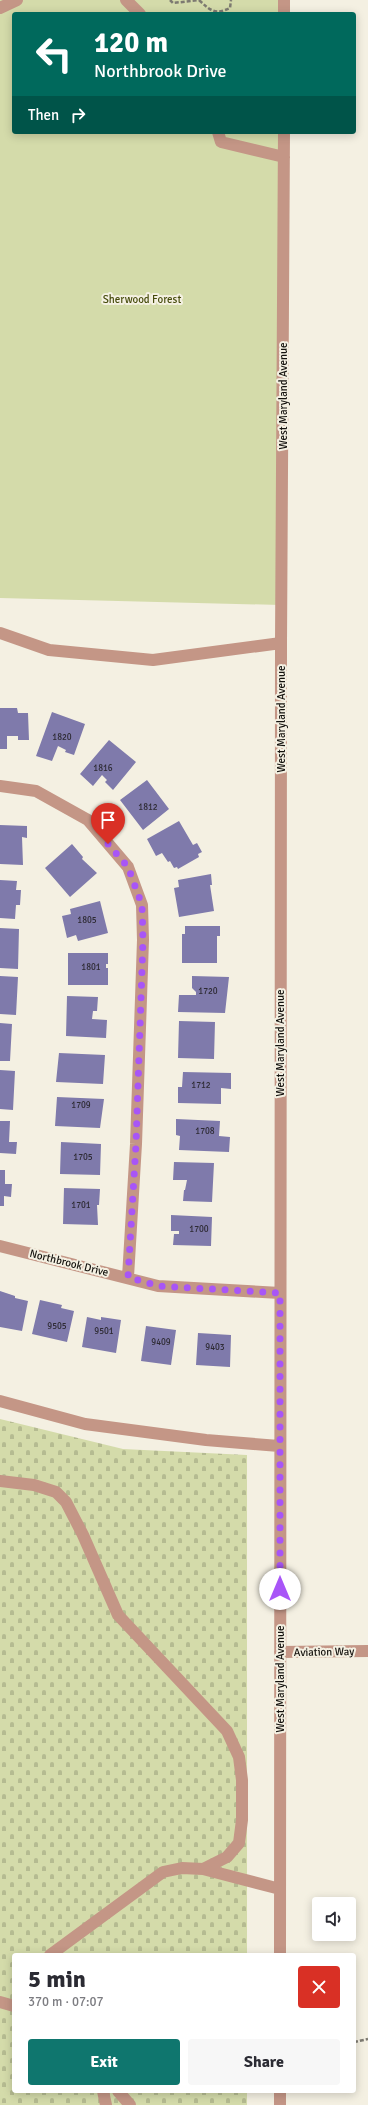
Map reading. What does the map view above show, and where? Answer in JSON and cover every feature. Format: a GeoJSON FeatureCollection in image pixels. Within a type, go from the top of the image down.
{"type":"FeatureCollection","features":[{"type":"Feature","properties":{"kind":"street"},"geometry":{"type":"LineString","coordinates":[[0,8],[16,0]]}},
{"type":"Feature","properties":{"kind":"street"},"geometry":{"type":"LineString","coordinates":[[126,0],[138,12]]}},
{"type":"Feature","properties":{"kind":"street"},"geometry":{"type":"LineString","coordinates":[[284,0],[284,12]]}},
{"type":"Feature","properties":{"kind":"street"},"geometry":{"type":"LineString","coordinates":[[219,134],[221,142],[284,157]]}},
{"type":"Feature","properties":{"kind":"street","name":"West Maryland Avenue"},"geometry":{"type":"LineString","coordinates":[[280,1953],[279,1446],[284,134]]}},
{"type":"Feature","properties":{"kind":"street"},"geometry":{"type":"LineString","coordinates":[[0,633],[49,650],[153,660],[281,643]]}},
{"type":"Feature","properties":{"kind":"street"},"geometry":{"type":"LineString","coordinates":[[0,786],[36,791],[88,820],[128,867],[142,905],[143,940],[137,1136],[128,1277]]}},
{"type":"Feature","properties":{"kind":"street","name":"Northbrook Drive"},"geometry":{"type":"LineString","coordinates":[[0,1246],[128,1277],[158,1286],[280,1293]]}},
{"type":"Feature","properties":{"kind":"street"},"geometry":{"type":"LineString","coordinates":[[0,1401],[85,1424],[206,1440],[279,1446]]}},
{"type":"Feature","properties":{"kind":"street"},"geometry":{"type":"LineString","coordinates":[[0,1481],[34,1485],[56,1492],[66,1502],[83,1534],[118,1615],[227,1731],[239,1757],[242,1780],[242,1820],[239,1842],[227,1857],[203,1869]]}},
{"type":"Feature","properties":{"kind":"street","name":"Aviation Way"},"geometry":{"type":"LineString","coordinates":[[280,1652],[368,1651]]}},
{"type":"Feature","properties":{"kind":"street"},"geometry":{"type":"LineString","coordinates":[[53,1953],[163,1872],[182,1868],[203,1869],[280,1889]]}},
{"type":"Feature","properties":{"kind":"street"},"geometry":{"type":"LineString","coordinates":[[103,2093],[106,2105]]}},
{"type":"Feature","properties":{"kind":"street"},"geometry":{"type":"LineString","coordinates":[[120,2093],[130,2105]]}},
{"type":"Feature","properties":{"kind":"street"},"geometry":{"type":"LineString","coordinates":[[280,2093],[280,2105]]}},
{"type":"Feature","properties":{"kind":"path"},"geometry":{"type":"LineString","coordinates":[[170,0],[173,3],[200,0],[210,10],[221,12],[230,8],[231,0]]}},
{"type":"Feature","properties":{"kind":"path"},"geometry":{"type":"LineString","coordinates":[[356,2042],[368,2039]]}},
{"type":"Feature","properties":{"kind":"green space","name":"Sherwood Forest"},"geometry":{"type":"Polygon","coordinates":[[[0,0],[284,0],[284,12],[12,12],[12,134],[284,134],[281,605],[0,598],[0,0]]]}},
{"type":"Feature","properties":{"kind":"green space"},"geometry":{"type":"Polygon","coordinates":[[[0,1419],[123,1449],[247,1455],[247,1953],[12,1953],[12,2093],[247,2093],[247,2105],[0,2105],[0,1419]]]}},
{"type":"Feature","properties":{"kind":"building"},"geometry":{"type":"Polygon","coordinates":[[[0,708],[17,708],[18,713],[28,713],[29,740],[18,740],[18,736],[7,736],[7,749],[0,749],[0,708]]]}},
{"type":"Feature","properties":{"kind":"building"},"geometry":{"type":"Polygon","coordinates":[[[52,712],[85,724],[74,755],[65,752],[66,750],[58,746],[52,761],[36,756],[52,712]]]}},
{"type":"Feature","properties":{"kind":"building"},"geometry":{"type":"Polygon","coordinates":[[[109,740],[136,762],[113,790],[105,782],[107,780],[102,775],[93,786],[80,774],[109,740]]]}},
{"type":"Feature","properties":{"kind":"building"},"geometry":{"type":"Polygon","coordinates":[[[147,780],[169,809],[143,830],[120,800],[147,780]]]}},
{"type":"Feature","properties":{"kind":"building"},"geometry":{"type":"Polygon","coordinates":[[[179,821],[193,845],[197,843],[202,852],[198,854],[199,857],[178,869],[177,867],[174,868],[170,861],[168,862],[162,853],[156,856],[147,839],[179,821]]]}},
{"type":"Feature","properties":{"kind":"building"},"geometry":{"type":"Polygon","coordinates":[[[0,825],[27,826],[27,838],[22,837],[23,865],[0,864],[0,825]]]}},
{"type":"Feature","properties":{"kind":"building"},"geometry":{"type":"Polygon","coordinates":[[[72,844],[83,857],[82,859],[97,873],[70,897],[45,868],[72,844]]]}},
{"type":"Feature","properties":{"kind":"building"},"geometry":{"type":"Polygon","coordinates":[[[211,874],[212,885],[210,885],[214,911],[179,917],[174,888],[179,887],[178,880],[211,874]]]}},
{"type":"Feature","properties":{"kind":"building"},"geometry":{"type":"Polygon","coordinates":[[[0,880],[17,881],[16,890],[21,890],[20,905],[16,905],[15,919],[0,918],[0,880]]]}},
{"type":"Feature","properties":{"kind":"building"},"geometry":{"type":"Polygon","coordinates":[[[100,901],[108,933],[78,941],[76,935],[67,938],[62,916],[71,914],[70,909],[100,901]]]}},
{"type":"Feature","properties":{"kind":"building"},"geometry":{"type":"Polygon","coordinates":[[[185,926],[220,926],[220,936],[217,936],[217,963],[182,963],[182,934],[185,934],[185,926]]]}},
{"type":"Feature","properties":{"kind":"building"},"geometry":{"type":"Polygon","coordinates":[[[0,928],[19,929],[18,969],[0,968],[0,928]]]}},
{"type":"Feature","properties":{"kind":"building"},"geometry":{"type":"Polygon","coordinates":[[[68,953],[108,953],[108,964],[106,964],[106,968],[108,968],[108,985],[68,985],[68,953]]]}},
{"type":"Feature","properties":{"kind":"building"},"geometry":{"type":"Polygon","coordinates":[[[0,976],[18,977],[16,1015],[0,1014],[0,976]]]}},
{"type":"Feature","properties":{"kind":"building"},"geometry":{"type":"Polygon","coordinates":[[[192,976],[229,977],[225,1013],[178,1012],[179,995],[196,995],[196,992],[192,988],[192,976]]]}},
{"type":"Feature","properties":{"kind":"building"},"geometry":{"type":"Polygon","coordinates":[[[67,996],[98,997],[97,1011],[93,1011],[92,1019],[107,1020],[106,1038],[66,1036],[67,996]]]}},
{"type":"Feature","properties":{"kind":"building"},"geometry":{"type":"Polygon","coordinates":[[[179,1021],[215,1022],[214,1059],[178,1058],[179,1021]]]}},
{"type":"Feature","properties":{"kind":"building"},"geometry":{"type":"Polygon","coordinates":[[[0,1023],[12,1024],[10,1061],[0,1061],[0,1023]]]}},
{"type":"Feature","properties":{"kind":"building"},"geometry":{"type":"Polygon","coordinates":[[[59,1053],[105,1055],[103,1084],[56,1082],[59,1053]]]}},
{"type":"Feature","properties":{"kind":"building"},"geometry":{"type":"Polygon","coordinates":[[[0,1070],[15,1071],[13,1110],[0,1109],[0,1070]]]}},
{"type":"Feature","properties":{"kind":"building"},"geometry":{"type":"Polygon","coordinates":[[[183,1072],[231,1073],[231,1089],[221,1088],[221,1104],[178,1103],[178,1087],[182,1087],[183,1072]]]}},
{"type":"Feature","properties":{"kind":"building"},"geometry":{"type":"Polygon","coordinates":[[[57,1097],[104,1099],[100,1128],[55,1126],[57,1097]]]}},
{"type":"Feature","properties":{"kind":"building"},"geometry":{"type":"Polygon","coordinates":[[[176,1119],[220,1121],[219,1136],[230,1137],[229,1152],[179,1150],[180,1136],[176,1135],[176,1119]]]}},
{"type":"Feature","properties":{"kind":"building"},"geometry":{"type":"Polygon","coordinates":[[[0,1121],[10,1121],[9,1142],[17,1142],[16,1154],[0,1153],[0,1121]]]}},
{"type":"Feature","properties":{"kind":"building"},"geometry":{"type":"Polygon","coordinates":[[[61,1142],[101,1144],[100,1175],[60,1174],[61,1142]]]}},
{"type":"Feature","properties":{"kind":"building"},"geometry":{"type":"Polygon","coordinates":[[[174,1162],[214,1163],[212,1202],[183,1201],[187,1180],[173,1180],[174,1162]]]}},
{"type":"Feature","properties":{"kind":"building"},"geometry":{"type":"Polygon","coordinates":[[[0,1170],[5,1170],[5,1184],[12,1184],[11,1197],[4,1196],[4,1206],[0,1206],[0,1170]]]}},
{"type":"Feature","properties":{"kind":"building"},"geometry":{"type":"Polygon","coordinates":[[[64,1188],[100,1189],[99,1205],[97,1205],[98,1225],[63,1224],[64,1188]]]}},
{"type":"Feature","properties":{"kind":"building"},"geometry":{"type":"Polygon","coordinates":[[[171,1215],[212,1217],[211,1246],[173,1245],[174,1234],[179,1234],[179,1231],[171,1231],[171,1215]]]}},
{"type":"Feature","properties":{"kind":"building"},"geometry":{"type":"Polygon","coordinates":[[[0,1291],[15,1296],[15,1298],[28,1301],[22,1331],[0,1327],[0,1291]]]}},
{"type":"Feature","properties":{"kind":"building"},"geometry":{"type":"Polygon","coordinates":[[[40,1300],[62,1305],[61,1308],[74,1311],[67,1342],[32,1334],[40,1300]]]}},
{"type":"Feature","properties":{"kind":"building"},"geometry":{"type":"Polygon","coordinates":[[[87,1317],[101,1320],[101,1317],[121,1320],[116,1353],[82,1347],[87,1317]]]}},
{"type":"Feature","properties":{"kind":"building"},"geometry":{"type":"Polygon","coordinates":[[[146,1326],[176,1330],[171,1365],[141,1361],[146,1326]]]}},
{"type":"Feature","properties":{"kind":"building"},"geometry":{"type":"Polygon","coordinates":[[[198,1333],[231,1335],[230,1367],[196,1365],[198,1333]]]}},
{"type":"Feature","properties":{"kind":"route"},"geometry":{"type":"LineString","coordinates":[[108,844],[128,867],[142,905],[143,940],[136,1144],[128,1277],[158,1286],[280,1293],[280,1589]]}}]}
